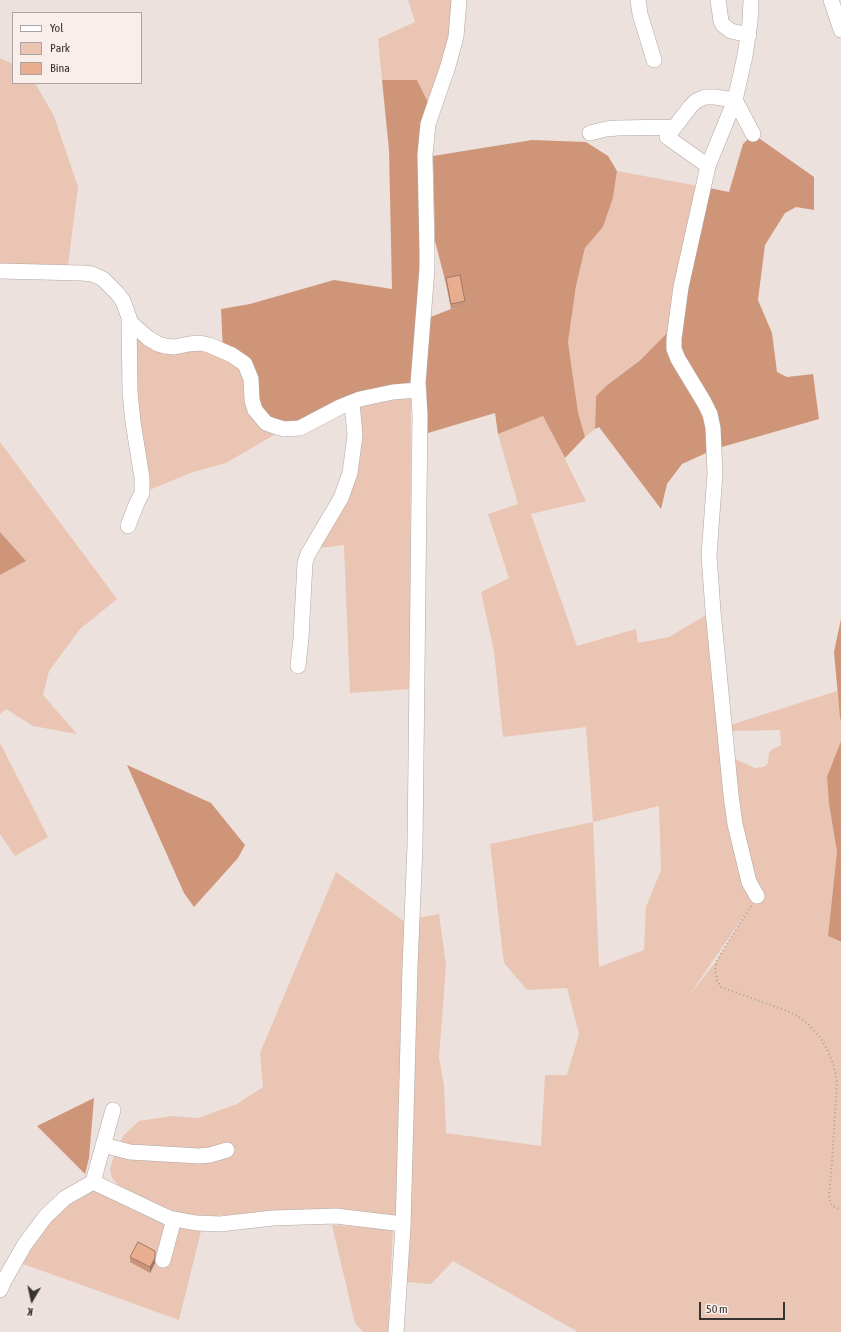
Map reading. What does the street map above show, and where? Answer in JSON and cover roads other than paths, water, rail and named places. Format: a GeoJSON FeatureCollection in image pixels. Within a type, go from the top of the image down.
{"type":"FeatureCollection","features":[{"type":"Feature","properties":{"kind":"street"},"geometry":{"type":"LineString","coordinates":[[396,1332],[403,1224],[410,967],[416,846],[419,491],[418,390],[427,262],[425,155],[432,111],[453,51],[456,37],[459,0]]}},
{"type":"Feature","properties":{"kind":"street"},"geometry":{"type":"LineString","coordinates":[[638,0],[640,14],[654,60]]}},
{"type":"Feature","properties":{"kind":"street"},"geometry":{"type":"LineString","coordinates":[[718,0],[723,25],[731,32],[749,35]]}},
{"type":"Feature","properties":{"kind":"street"},"geometry":{"type":"LineString","coordinates":[[751,0],[746,56],[735,100],[708,166],[681,287],[675,325],[674,349],[678,359],[710,414],[713,428],[715,474],[709,555],[714,619],[735,824],[749,882],[757,896]]}},
{"type":"Feature","properties":{"kind":"street"},"geometry":{"type":"LineString","coordinates":[[831,0],[841,30]]}},
{"type":"Feature","properties":{"kind":"street"},"geometry":{"type":"LineString","coordinates":[[708,166],[667,137],[690,107],[700,99],[715,97],[735,100]]}},
{"type":"Feature","properties":{"kind":"street"},"geometry":{"type":"LineString","coordinates":[[735,100],[754,134]]}},
{"type":"Feature","properties":{"kind":"street"},"geometry":{"type":"LineString","coordinates":[[590,133],[606,129],[645,127],[674,128]]}},
{"type":"Feature","properties":{"kind":"street"},"geometry":{"type":"LineString","coordinates":[[0,271],[59,271],[92,274],[103,279],[123,301],[131,323],[138,331],[158,344],[174,347],[200,343],[209,345],[240,360],[245,364],[251,379],[252,400],[255,410],[266,423],[284,429],[300,428],[360,399],[418,390]]}},
{"type":"Feature","properties":{"kind":"street"},"geometry":{"type":"LineString","coordinates":[[128,316],[130,392],[142,478],[142,493],[128,526]]}},
{"type":"Feature","properties":{"kind":"street"},"geometry":{"type":"LineString","coordinates":[[298,666],[305,563],[308,554],[341,498],[350,473],[355,435],[352,403]]}},
{"type":"Feature","properties":{"kind":"street"},"geometry":{"type":"LineString","coordinates":[[0,1290],[4,1279],[25,1244],[46,1216],[65,1198],[93,1182],[113,1110]]}},
{"type":"Feature","properties":{"kind":"street"},"geometry":{"type":"LineString","coordinates":[[103,1145],[130,1152],[199,1156],[210,1155],[227,1150]]}},
{"type":"Feature","properties":{"kind":"street"},"geometry":{"type":"LineString","coordinates":[[93,1182],[169,1218],[196,1223],[220,1224],[273,1218],[336,1216],[403,1224]]}},
{"type":"Feature","properties":{"kind":"street"},"geometry":{"type":"LineString","coordinates":[[163,1260],[174,1219]]}}]}
